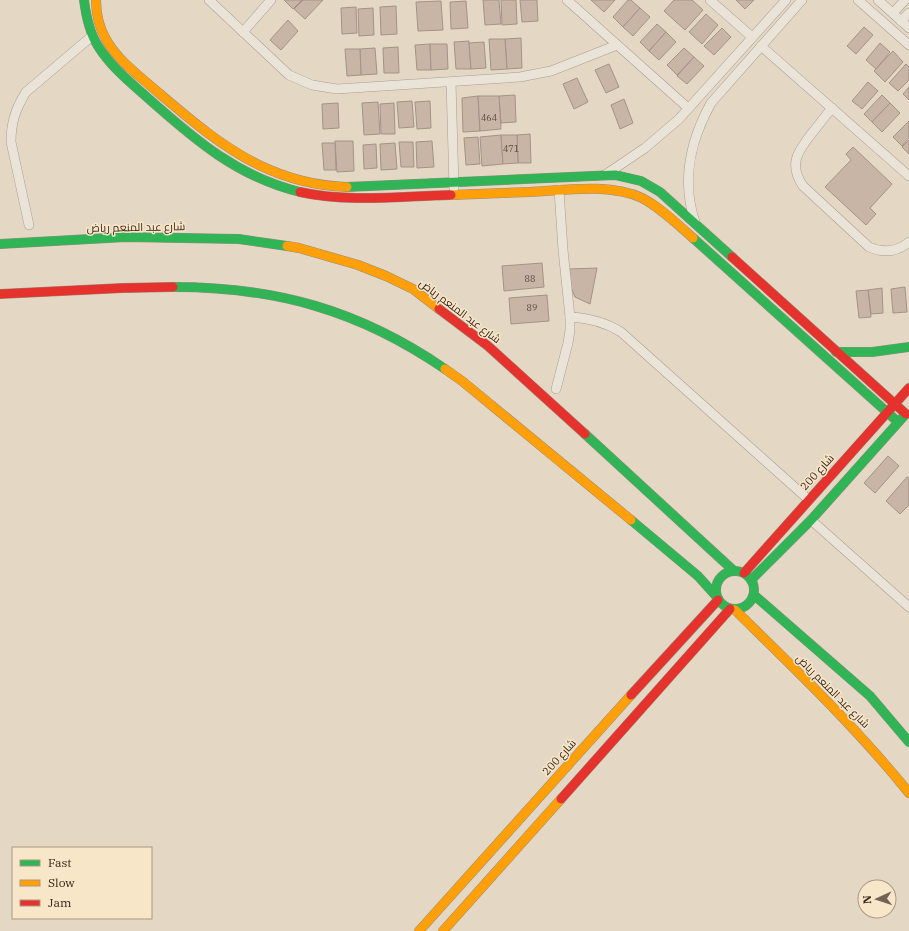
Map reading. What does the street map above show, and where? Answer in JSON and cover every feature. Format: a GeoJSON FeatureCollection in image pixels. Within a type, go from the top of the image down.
{"type":"FeatureCollection","features":[{"type":"Feature","properties":{"kind":"street"},"geometry":{"type":"LineString","coordinates":[[84,0],[86,17],[92,36],[103,55],[110,63],[193,139],[225,161],[258,178],[292,190],[327,197],[359,198],[560,190],[610,190],[635,195],[658,208],[887,412],[905,418]]}},
{"type":"Feature","properties":{"kind":"street"},"geometry":{"type":"LineString","coordinates":[[96,0],[96,13],[99,24],[110,45],[117,54],[149,84],[202,129],[226,147],[275,172],[292,178],[328,186],[365,187],[604,175],[630,177],[652,186],[668,198],[894,404],[905,418]]}},
{"type":"Feature","properties":{"kind":"street"},"geometry":{"type":"LineString","coordinates":[[209,0],[289,75],[318,86],[337,89],[508,79],[542,73],[618,45]]}},
{"type":"Feature","properties":{"kind":"street"},"geometry":{"type":"LineString","coordinates":[[243,32],[271,0]]}},
{"type":"Feature","properties":{"kind":"street"},"geometry":{"type":"LineString","coordinates":[[567,0],[688,108]]}},
{"type":"Feature","properties":{"kind":"street"},"geometry":{"type":"LineString","coordinates":[[710,0],[752,37]]}},
{"type":"Feature","properties":{"kind":"street"},"geometry":{"type":"LineString","coordinates":[[604,175],[645,148],[662,134],[688,108],[786,0]]}},
{"type":"Feature","properties":{"kind":"street"},"geometry":{"type":"LineString","coordinates":[[696,225],[689,206],[688,180],[691,155],[699,128],[711,103],[802,0]]}},
{"type":"Feature","properties":{"kind":"street"},"geometry":{"type":"LineString","coordinates":[[858,0],[909,45]]}},
{"type":"Feature","properties":{"kind":"street"},"geometry":{"type":"LineString","coordinates":[[878,0],[909,28]]}},
{"type":"Feature","properties":{"kind":"street"},"geometry":{"type":"LineString","coordinates":[[893,13],[905,0]]}},
{"type":"Feature","properties":{"kind":"street"},"geometry":{"type":"LineString","coordinates":[[901,21],[909,13]]}},
{"type":"Feature","properties":{"kind":"street"},"geometry":{"type":"LineString","coordinates":[[29,226],[11,142],[11,128],[14,116],[19,103],[26,92],[92,36]]}},
{"type":"Feature","properties":{"kind":"street"},"geometry":{"type":"LineString","coordinates":[[762,46],[909,176]]}},
{"type":"Feature","properties":{"kind":"street"},"geometry":{"type":"LineString","coordinates":[[451,82],[455,195]]}},
{"type":"Feature","properties":{"kind":"street"},"geometry":{"type":"LineString","coordinates":[[832,108],[799,150],[796,162],[799,181],[869,247],[890,251],[901,248],[909,242]]}},
{"type":"Feature","properties":{"kind":"street"},"geometry":{"type":"LineString","coordinates":[[556,389],[570,330],[560,190]]}},
{"type":"Feature","properties":{"kind":"street"},"geometry":{"type":"LineString","coordinates":[[688,234],[696,225]]}},
{"type":"Feature","properties":{"kind":"street","name":"شارع عبد المنعم رياض"},"geometry":{"type":"LineString","coordinates":[[0,244],[126,237],[239,240],[277,244],[321,254],[358,265],[386,276],[413,289],[488,346],[734,571]]}},
{"type":"Feature","properties":{"kind":"street"},"geometry":{"type":"LineString","coordinates":[[0,294],[180,288],[213,288],[247,291],[312,305],[344,315],[376,328],[434,361],[462,381],[698,576],[717,598],[726,608],[733,610],[745,607],[749,604],[754,595],[751,580],[744,573],[734,571],[724,574],[716,586],[717,598]]}},
{"type":"Feature","properties":{"kind":"street"},"geometry":{"type":"LineString","coordinates":[[570,316],[597,320],[622,332],[809,500]]}},
{"type":"Feature","properties":{"kind":"street"},"geometry":{"type":"LineString","coordinates":[[836,352],[872,352],[909,347]]}},
{"type":"Feature","properties":{"kind":"street","name":"شارع 200"},"geometry":{"type":"LineString","coordinates":[[744,573],[909,388]]}},
{"type":"Feature","properties":{"kind":"street"},"geometry":{"type":"LineString","coordinates":[[751,580],[811,520],[905,418]]}},
{"type":"Feature","properties":{"kind":"street"},"geometry":{"type":"LineString","coordinates":[[811,520],[909,608]]}},
{"type":"Feature","properties":{"kind":"street","name":"شارع عبد المنعم رياض"},"geometry":{"type":"LineString","coordinates":[[754,595],[870,696],[909,742]]}},
{"type":"Feature","properties":{"kind":"street","name":"شارع 200"},"geometry":{"type":"LineString","coordinates":[[419,931],[699,620],[717,598]]}},
{"type":"Feature","properties":{"kind":"street"},"geometry":{"type":"LineString","coordinates":[[443,931],[733,610]]}},
{"type":"Feature","properties":{"kind":"street","name":"شارع عبد المنعم رياض"},"geometry":{"type":"LineString","coordinates":[[733,610],[832,705],[873,749],[909,793]]}},
{"type":"Feature","properties":{"kind":"building"},"geometry":{"type":"Polygon","coordinates":[[[284,0],[302,0],[293,9],[284,0]]]}},
{"type":"Feature","properties":{"kind":"building"},"geometry":{"type":"Polygon","coordinates":[[[303,0],[323,0],[305,19],[294,9],[303,0]]]}},
{"type":"Feature","properties":{"kind":"building"},"geometry":{"type":"Polygon","coordinates":[[[483,0],[499,0],[501,24],[485,25],[483,0]]]}},
{"type":"Feature","properties":{"kind":"building"},"geometry":{"type":"Polygon","coordinates":[[[501,0],[516,0],[517,24],[502,25],[501,0]]]}},
{"type":"Feature","properties":{"kind":"building"},"geometry":{"type":"Polygon","coordinates":[[[520,0],[537,0],[538,21],[522,22],[520,0]]]}},
{"type":"Feature","properties":{"kind":"building"},"geometry":{"type":"Polygon","coordinates":[[[591,0],[615,0],[604,12],[591,0]]]}},
{"type":"Feature","properties":{"kind":"building"},"geometry":{"type":"Polygon","coordinates":[[[628,0],[631,0],[640,8],[623,27],[613,17],[628,0]]]}},
{"type":"Feature","properties":{"kind":"building"},"geometry":{"type":"Polygon","coordinates":[[[674,0],[692,0],[703,10],[685,30],[664,11],[674,0]]]}},
{"type":"Feature","properties":{"kind":"building"},"geometry":{"type":"Polygon","coordinates":[[[736,0],[754,0],[745,9],[736,0]]]}},
{"type":"Feature","properties":{"kind":"building"},"geometry":{"type":"Polygon","coordinates":[[[441,1],[443,30],[418,31],[416,2],[441,1]]]}},
{"type":"Feature","properties":{"kind":"building"},"geometry":{"type":"Polygon","coordinates":[[[466,1],[468,28],[451,29],[450,2],[466,1]]]}},
{"type":"Feature","properties":{"kind":"building"},"geometry":{"type":"Polygon","coordinates":[[[396,6],[397,34],[381,35],[380,7],[396,6]]]}},
{"type":"Feature","properties":{"kind":"building"},"geometry":{"type":"Polygon","coordinates":[[[356,7],[357,33],[342,34],[341,8],[356,7]]]}},
{"type":"Feature","properties":{"kind":"building"},"geometry":{"type":"Polygon","coordinates":[[[373,8],[374,35],[359,36],[358,9],[373,8]]]}},
{"type":"Feature","properties":{"kind":"building"},"geometry":{"type":"Polygon","coordinates":[[[640,8],[650,17],[633,36],[623,27],[640,8]]]}},
{"type":"Feature","properties":{"kind":"building"},"geometry":{"type":"Polygon","coordinates":[[[706,14],[718,25],[702,44],[689,32],[706,14]]]}},
{"type":"Feature","properties":{"kind":"building"},"geometry":{"type":"Polygon","coordinates":[[[288,20],[298,31],[281,50],[270,40],[288,20]]]}},
{"type":"Feature","properties":{"kind":"building"},"geometry":{"type":"Polygon","coordinates":[[[657,24],[666,32],[649,51],[640,42],[657,24]]]}},
{"type":"Feature","properties":{"kind":"building"},"geometry":{"type":"Polygon","coordinates":[[[864,27],[873,35],[856,54],[847,46],[864,27]]]}},
{"type":"Feature","properties":{"kind":"building"},"geometry":{"type":"Polygon","coordinates":[[[722,28],[731,37],[714,55],[704,46],[722,28]]]}},
{"type":"Feature","properties":{"kind":"building"},"geometry":{"type":"Polygon","coordinates":[[[666,32],[676,42],[659,60],[649,51],[666,32]]]}},
{"type":"Feature","properties":{"kind":"building"},"geometry":{"type":"Polygon","coordinates":[[[521,38],[522,68],[507,69],[505,39],[521,38]]]}},
{"type":"Feature","properties":{"kind":"building"},"geometry":{"type":"Polygon","coordinates":[[[489,39],[505,39],[507,69],[491,70],[489,39]]]}},
{"type":"Feature","properties":{"kind":"building"},"geometry":{"type":"Polygon","coordinates":[[[469,41],[471,69],[456,69],[454,42],[469,41]]]}},
{"type":"Feature","properties":{"kind":"building"},"geometry":{"type":"Polygon","coordinates":[[[484,42],[486,68],[471,69],[469,43],[484,42]]]}},
{"type":"Feature","properties":{"kind":"building"},"geometry":{"type":"Polygon","coordinates":[[[880,43],[890,52],[876,69],[866,60],[880,43]]]}},
{"type":"Feature","properties":{"kind":"building"},"geometry":{"type":"Polygon","coordinates":[[[430,44],[431,70],[417,70],[415,45],[430,44]]]}},
{"type":"Feature","properties":{"kind":"building"},"geometry":{"type":"Polygon","coordinates":[[[430,44],[447,44],[448,69],[431,70],[430,44]]]}},
{"type":"Feature","properties":{"kind":"building"},"geometry":{"type":"Polygon","coordinates":[[[398,47],[399,73],[384,73],[383,48],[398,47]]]}},
{"type":"Feature","properties":{"kind":"building"},"geometry":{"type":"Polygon","coordinates":[[[375,48],[377,74],[361,75],[360,49],[375,48]]]}},
{"type":"Feature","properties":{"kind":"building"},"geometry":{"type":"Polygon","coordinates":[[[684,48],[694,57],[677,75],[667,65],[684,48]]]}},
{"type":"Feature","properties":{"kind":"building"},"geometry":{"type":"Polygon","coordinates":[[[345,49],[360,49],[361,75],[347,76],[345,49]]]}},
{"type":"Feature","properties":{"kind":"building"},"geometry":{"type":"Polygon","coordinates":[[[893,51],[903,62],[885,82],[874,71],[893,51]]]}},
{"type":"Feature","properties":{"kind":"building"},"geometry":{"type":"Polygon","coordinates":[[[694,57],[704,66],[687,84],[677,76],[694,57]]]}},
{"type":"Feature","properties":{"kind":"building"},"geometry":{"type":"Polygon","coordinates":[[[609,64],[619,87],[606,93],[595,70],[609,64]]]}},
{"type":"Feature","properties":{"kind":"building"},"geometry":{"type":"Polygon","coordinates":[[[906,64],[909,67],[909,80],[898,91],[889,83],[906,64]]]}},
{"type":"Feature","properties":{"kind":"building"},"geometry":{"type":"Polygon","coordinates":[[[577,78],[588,102],[574,109],[563,84],[577,78]]]}},
{"type":"Feature","properties":{"kind":"building"},"geometry":{"type":"Polygon","coordinates":[[[868,82],[878,91],[862,109],[852,101],[868,82]]]}},
{"type":"Feature","properties":{"kind":"building"},"geometry":{"type":"Polygon","coordinates":[[[909,87],[909,100],[903,94],[909,87]]]}},
{"type":"Feature","properties":{"kind":"building"},"geometry":{"type":"Polygon","coordinates":[[[515,95],[516,122],[501,123],[499,96],[515,95]]]}},
{"type":"Feature","properties":{"kind":"building"},"geometry":{"type":"Polygon","coordinates":[[[882,95],[890,103],[872,122],[864,114],[882,95]]]}},
{"type":"Feature","properties":{"kind":"building"},"geometry":{"type":"Polygon","coordinates":[[[478,96],[480,131],[463,132],[462,98],[478,96]]]}},
{"type":"Feature","properties":{"kind":"building"},"geometry":{"type":"Polygon","coordinates":[[[478,96],[499,96],[501,129],[480,131],[478,96]]]}},
{"type":"Feature","properties":{"kind":"building"},"geometry":{"type":"Polygon","coordinates":[[[624,99],[633,123],[620,129],[611,105],[624,99]]]}},
{"type":"Feature","properties":{"kind":"building"},"geometry":{"type":"Polygon","coordinates":[[[412,101],[414,127],[399,128],[397,102],[412,101]]]}},
{"type":"Feature","properties":{"kind":"building"},"geometry":{"type":"Polygon","coordinates":[[[430,101],[431,128],[417,129],[415,102],[430,101]]]}},
{"type":"Feature","properties":{"kind":"building"},"geometry":{"type":"Polygon","coordinates":[[[378,102],[380,134],[364,135],[362,103],[378,102]]]}},
{"type":"Feature","properties":{"kind":"building"},"geometry":{"type":"Polygon","coordinates":[[[338,103],[339,128],[323,129],[322,104],[338,103]]]}},
{"type":"Feature","properties":{"kind":"building"},"geometry":{"type":"Polygon","coordinates":[[[394,103],[395,134],[381,134],[380,104],[394,103]]]}},
{"type":"Feature","properties":{"kind":"building"},"geometry":{"type":"Polygon","coordinates":[[[890,103],[900,113],[882,132],[872,122],[890,103]]]}},
{"type":"Feature","properties":{"kind":"building"},"geometry":{"type":"Polygon","coordinates":[[[909,121],[909,138],[902,146],[893,137],[909,121]]]}},
{"type":"Feature","properties":{"kind":"building"},"geometry":{"type":"Polygon","coordinates":[[[530,134],[531,163],[518,163],[517,135],[530,134]]]}},
{"type":"Feature","properties":{"kind":"building"},"geometry":{"type":"Polygon","coordinates":[[[501,135],[503,164],[482,166],[480,137],[501,135]]]}},
{"type":"Feature","properties":{"kind":"building"},"geometry":{"type":"Polygon","coordinates":[[[501,135],[517,135],[518,163],[503,164],[501,135]]]}},
{"type":"Feature","properties":{"kind":"building"},"geometry":{"type":"Polygon","coordinates":[[[478,137],[480,164],[466,165],[464,138],[478,137]]]}},
{"type":"Feature","properties":{"kind":"building"},"geometry":{"type":"Polygon","coordinates":[[[909,140],[909,154],[902,147],[909,140]]]}},
{"type":"Feature","properties":{"kind":"building"},"geometry":{"type":"Polygon","coordinates":[[[335,141],[353,141],[354,171],[337,172],[335,141]]]}},
{"type":"Feature","properties":{"kind":"building"},"geometry":{"type":"Polygon","coordinates":[[[432,141],[434,167],[417,168],[416,142],[432,141]]]}},
{"type":"Feature","properties":{"kind":"building"},"geometry":{"type":"Polygon","coordinates":[[[399,142],[413,142],[414,167],[401,167],[399,142]]]}},
{"type":"Feature","properties":{"kind":"building"},"geometry":{"type":"Polygon","coordinates":[[[322,143],[335,143],[336,170],[324,170],[322,143]]]}},
{"type":"Feature","properties":{"kind":"building"},"geometry":{"type":"Polygon","coordinates":[[[395,143],[397,169],[381,170],[380,144],[395,143]]]}},
{"type":"Feature","properties":{"kind":"building"},"geometry":{"type":"Polygon","coordinates":[[[376,144],[377,168],[364,169],[363,145],[376,144]]]}},
{"type":"Feature","properties":{"kind":"building"},"geometry":{"type":"Polygon","coordinates":[[[853,147],[892,184],[870,208],[876,214],[866,225],[825,187],[851,160],[846,154],[853,147]]]}},
{"type":"Feature","properties":{"kind":"building"},"geometry":{"type":"Polygon","coordinates":[[[542,263],[544,287],[504,291],[502,266],[542,263]]]}},
{"type":"Feature","properties":{"kind":"building"},"geometry":{"type":"Polygon","coordinates":[[[597,268],[590,304],[575,297],[570,285],[568,269],[597,268]]]}},
{"type":"Feature","properties":{"kind":"building"},"geometry":{"type":"Polygon","coordinates":[[[905,287],[907,312],[893,313],[891,289],[905,287]]]}},
{"type":"Feature","properties":{"kind":"building"},"geometry":{"type":"Polygon","coordinates":[[[882,288],[883,313],[871,314],[868,290],[882,288]]]}},
{"type":"Feature","properties":{"kind":"building"},"geometry":{"type":"Polygon","coordinates":[[[868,290],[871,317],[859,318],[856,291],[868,290]]]}},
{"type":"Feature","properties":{"kind":"building"},"geometry":{"type":"Polygon","coordinates":[[[547,295],[549,321],[511,324],[509,298],[547,295]]]}},
{"type":"Feature","properties":{"kind":"building"},"geometry":{"type":"Polygon","coordinates":[[[888,456],[899,466],[875,493],[864,483],[888,456]]]}},
{"type":"Feature","properties":{"kind":"building"},"geometry":{"type":"Polygon","coordinates":[[[907,477],[909,478],[909,505],[900,514],[886,501],[907,477]]]}},
{"type":"Feature","properties":{"kind":"traffic: fast"},"geometry":{"type":"LineString","coordinates":[[84,0],[88,24],[98,46],[115,68],[135,87],[183,129],[218,155],[257,177],[300,192]]}},
{"type":"Feature","properties":{"kind":"traffic: fast"},"geometry":{"type":"LineString","coordinates":[[347,187],[615,175],[641,181],[660,192],[732,257]]}},
{"type":"Feature","properties":{"kind":"traffic: fast"},"geometry":{"type":"LineString","coordinates":[[0,244],[126,237],[239,239],[287,246]]}},
{"type":"Feature","properties":{"kind":"traffic: fast"},"geometry":{"type":"LineString","coordinates":[[693,238],[898,422]]}},
{"type":"Feature","properties":{"kind":"traffic: fast"},"geometry":{"type":"LineString","coordinates":[[173,287],[211,288],[247,292],[282,297],[315,306],[348,317],[381,331],[445,369]]}},
{"type":"Feature","properties":{"kind":"traffic: fast"},"geometry":{"type":"LineString","coordinates":[[836,352],[872,352],[909,347]]}},
{"type":"Feature","properties":{"kind":"traffic: fast"},"geometry":{"type":"LineString","coordinates":[[751,580],[811,520],[904,416]]}},
{"type":"Feature","properties":{"kind":"traffic: fast"},"geometry":{"type":"LineString","coordinates":[[585,434],[734,571]]}},
{"type":"Feature","properties":{"kind":"traffic: fast"},"geometry":{"type":"LineString","coordinates":[[631,520],[698,576],[716,596]]}},
{"type":"Feature","properties":{"kind":"traffic: fast"},"geometry":{"type":"LineString","coordinates":[[731,571],[739,571],[749,576],[753,583],[754,590],[753,597],[749,604],[739,609],[731,609],[721,604],[719,601],[716,594],[716,586],[721,576],[724,574],[731,571]]}},
{"type":"Feature","properties":{"kind":"traffic: fast"},"geometry":{"type":"LineString","coordinates":[[754,595],[870,696],[909,742]]}},
{"type":"Feature","properties":{"kind":"traffic: slow"},"geometry":{"type":"LineString","coordinates":[[96,0],[97,16],[102,31],[111,48],[122,61],[217,140],[269,170],[313,183],[347,187]]}},
{"type":"Feature","properties":{"kind":"traffic: slow"},"geometry":{"type":"LineString","coordinates":[[451,195],[573,189],[616,190],[630,193],[656,206],[693,238]]}},
{"type":"Feature","properties":{"kind":"traffic: slow"},"geometry":{"type":"LineString","coordinates":[[287,246],[358,265],[386,276],[413,289],[439,309]]}},
{"type":"Feature","properties":{"kind":"traffic: slow"},"geometry":{"type":"LineString","coordinates":[[445,369],[462,381],[631,520]]}},
{"type":"Feature","properties":{"kind":"traffic: slow"},"geometry":{"type":"LineString","coordinates":[[735,610],[802,676],[868,745],[909,793]]}},
{"type":"Feature","properties":{"kind":"traffic: slow"},"geometry":{"type":"LineString","coordinates":[[419,931],[631,695]]}},
{"type":"Feature","properties":{"kind":"traffic: slow"},"geometry":{"type":"LineString","coordinates":[[443,931],[561,799]]}},
{"type":"Feature","properties":{"kind":"traffic: jam"},"geometry":{"type":"LineString","coordinates":[[300,192],[356,198],[451,195]]}},
{"type":"Feature","properties":{"kind":"traffic: jam"},"geometry":{"type":"LineString","coordinates":[[732,257],[906,414]]}},
{"type":"Feature","properties":{"kind":"traffic: jam"},"geometry":{"type":"LineString","coordinates":[[0,294],[173,287]]}},
{"type":"Feature","properties":{"kind":"traffic: jam"},"geometry":{"type":"LineString","coordinates":[[439,309],[488,346],[585,434]]}},
{"type":"Feature","properties":{"kind":"traffic: jam"},"geometry":{"type":"LineString","coordinates":[[744,573],[909,388]]}},
{"type":"Feature","properties":{"kind":"traffic: jam"},"geometry":{"type":"LineString","coordinates":[[631,695],[718,600]]}},
{"type":"Feature","properties":{"kind":"traffic: jam"},"geometry":{"type":"LineString","coordinates":[[561,799],[730,609]]}}]}
